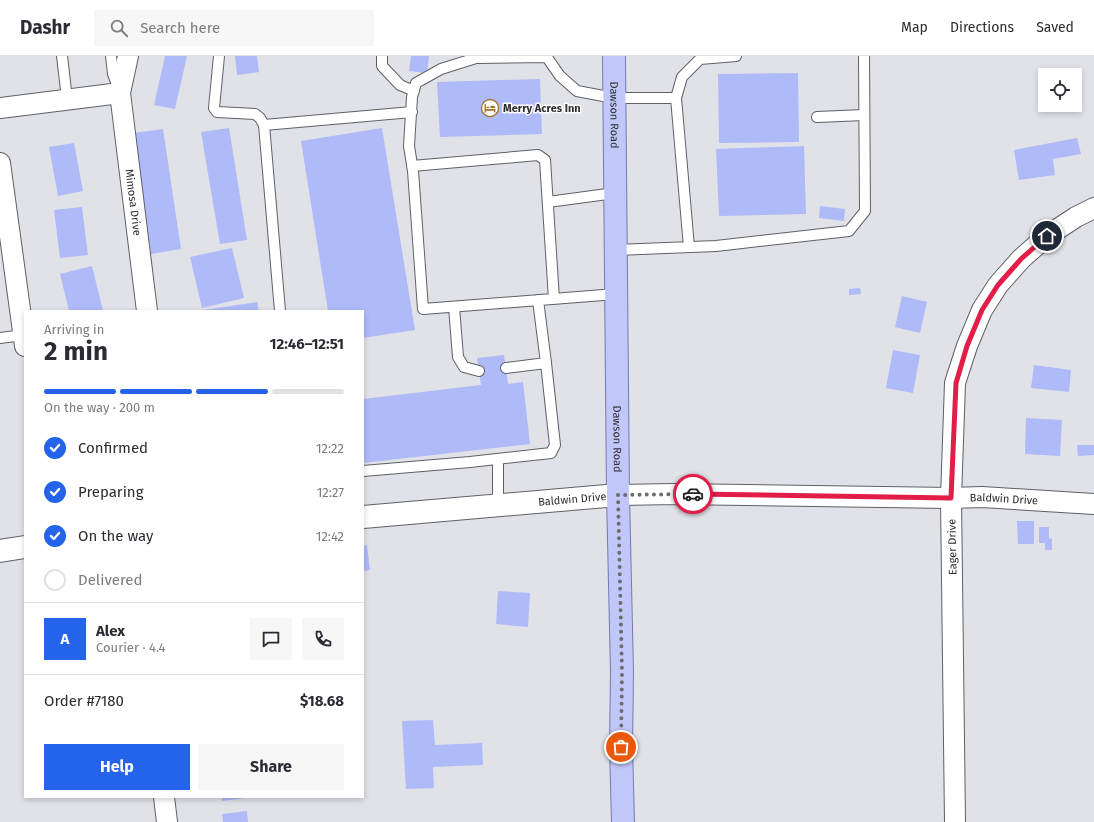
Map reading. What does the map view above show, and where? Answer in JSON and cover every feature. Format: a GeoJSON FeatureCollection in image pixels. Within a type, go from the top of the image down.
{"type":"FeatureCollection","features":[{"type":"Feature","properties":{"kind":"main road","name":"Dawson Road"},"geometry":{"type":"LineString","coordinates":[[614,56],[623,822]]}},
{"type":"Feature","properties":{"kind":"street","name":"Mimosa Drive"},"geometry":{"type":"LineString","coordinates":[[128,56],[120,93],[147,310]]}},
{"type":"Feature","properties":{"kind":"street"},"geometry":{"type":"LineString","coordinates":[[0,108],[120,93]]}},
{"type":"Feature","properties":{"kind":"street"},"geometry":{"type":"LineString","coordinates":[[0,164],[24,340]]}},
{"type":"Feature","properties":{"kind":"street","name":"Eager Drive"},"geometry":{"type":"LineString","coordinates":[[955,822],[951,498],[956,383],[967,346],[982,310],[998,285],[1021,259],[1047,236],[1076,217],[1094,208]]}},
{"type":"Feature","properties":{"kind":"street","name":"Baldwin Drive"},"geometry":{"type":"LineString","coordinates":[[364,517],[618,495],[675,494],[951,498],[982,497],[1094,504]]}},
{"type":"Feature","properties":{"kind":"street"},"geometry":{"type":"LineString","coordinates":[[0,551],[24,547]]}},
{"type":"Feature","properties":{"kind":"street"},"geometry":{"type":"LineString","coordinates":[[164,798],[167,822]]}},
{"type":"Feature","properties":{"kind":"lane"},"geometry":{"type":"LineString","coordinates":[[62,56],[67,99]]}},
{"type":"Feature","properties":{"kind":"lane"},"geometry":{"type":"LineString","coordinates":[[111,56],[113,74],[120,93]]}},
{"type":"Feature","properties":{"kind":"lane"},"geometry":{"type":"LineString","coordinates":[[219,56],[214,108],[217,112],[255,114],[260,118],[264,125],[280,310]]}},
{"type":"Feature","properties":{"kind":"lane"},"geometry":{"type":"LineString","coordinates":[[382,56],[382,66],[400,85],[414,91]]}},
{"type":"Feature","properties":{"kind":"lane"},"geometry":{"type":"LineString","coordinates":[[616,294],[424,309],[410,146],[414,91],[416,83],[441,69],[476,57],[546,56],[560,76],[577,91],[614,98],[676,98]]}},
{"type":"Feature","properties":{"kind":"lane"},"geometry":{"type":"LineString","coordinates":[[689,246],[676,98],[682,77],[700,59],[736,56]]}},
{"type":"Feature","properties":{"kind":"lane"},"geometry":{"type":"LineString","coordinates":[[616,250],[716,246],[849,231],[866,211],[864,56]]}},
{"type":"Feature","properties":{"kind":"lane"},"geometry":{"type":"LineString","coordinates":[[264,125],[412,112]]}},
{"type":"Feature","properties":{"kind":"lane"},"geometry":{"type":"LineString","coordinates":[[817,117],[864,115]]}},
{"type":"Feature","properties":{"kind":"lane"},"geometry":{"type":"LineString","coordinates":[[412,166],[538,155],[545,160],[554,299]]}},
{"type":"Feature","properties":{"kind":"lane"},"geometry":{"type":"LineString","coordinates":[[548,202],[615,193]]}},
{"type":"Feature","properties":{"kind":"lane"},"geometry":{"type":"LineString","coordinates":[[364,471],[551,453],[554,444],[538,300]]}},
{"type":"Feature","properties":{"kind":"lane"},"geometry":{"type":"LineString","coordinates":[[454,307],[458,357],[464,366],[479,371]]}},
{"type":"Feature","properties":{"kind":"lane"},"geometry":{"type":"LineString","coordinates":[[0,338],[24,340]]}},
{"type":"Feature","properties":{"kind":"lane"},"geometry":{"type":"LineString","coordinates":[[506,368],[546,363]]}},
{"type":"Feature","properties":{"kind":"lane"},"geometry":{"type":"LineString","coordinates":[[498,459],[498,505]]}},
{"type":"Feature","properties":{"kind":"building"},"geometry":{"type":"Polygon","coordinates":[[[165,56],[187,56],[175,109],[154,105],[165,56]]]}},
{"type":"Feature","properties":{"kind":"building"},"geometry":{"type":"Polygon","coordinates":[[[235,56],[257,56],[259,72],[237,75],[235,56]]]}},
{"type":"Feature","properties":{"kind":"building"},"geometry":{"type":"Polygon","coordinates":[[[411,56],[429,56],[427,73],[409,71],[411,56]]]}},
{"type":"Feature","properties":{"kind":"building"},"geometry":{"type":"Polygon","coordinates":[[[798,73],[799,142],[719,143],[718,74],[798,73]]]}},
{"type":"Feature","properties":{"kind":"building","name":"Merry Acres Inn"},"geometry":{"type":"Polygon","coordinates":[[[540,79],[542,134],[440,137],[437,82],[540,79]]]}},
{"type":"Feature","properties":{"kind":"building"},"geometry":{"type":"Polygon","coordinates":[[[229,128],[247,240],[220,244],[201,132],[229,128]]]}},
{"type":"Feature","properties":{"kind":"building"},"geometry":{"type":"Polygon","coordinates":[[[382,128],[415,330],[364,338],[364,310],[328,310],[301,141],[382,128]]]}},
{"type":"Feature","properties":{"kind":"building"},"geometry":{"type":"Polygon","coordinates":[[[163,129],[181,249],[151,254],[133,133],[163,129]]]}},
{"type":"Feature","properties":{"kind":"building"},"geometry":{"type":"Polygon","coordinates":[[[1077,138],[1081,154],[1053,159],[1055,175],[1019,180],[1014,150],[1077,138]]]}},
{"type":"Feature","properties":{"kind":"building"},"geometry":{"type":"Polygon","coordinates":[[[74,143],[83,191],[58,196],[49,147],[74,143]]]}},
{"type":"Feature","properties":{"kind":"building"},"geometry":{"type":"Polygon","coordinates":[[[804,146],[806,214],[719,216],[716,149],[804,146]]]}},
{"type":"Feature","properties":{"kind":"building"},"geometry":{"type":"Polygon","coordinates":[[[820,206],[845,209],[844,221],[819,218],[820,206]]]}},
{"type":"Feature","properties":{"kind":"building"},"geometry":{"type":"Polygon","coordinates":[[[82,207],[88,255],[60,258],[54,210],[82,207]]]}},
{"type":"Feature","properties":{"kind":"building"},"geometry":{"type":"Polygon","coordinates":[[[232,248],[244,298],[202,308],[190,257],[232,248]]]}},
{"type":"Feature","properties":{"kind":"building"},"geometry":{"type":"Polygon","coordinates":[[[92,266],[103,310],[69,310],[60,274],[92,266]]]}},
{"type":"Feature","properties":{"kind":"building"},"geometry":{"type":"Polygon","coordinates":[[[860,288],[861,294],[849,295],[849,289],[860,288]]]}},
{"type":"Feature","properties":{"kind":"building"},"geometry":{"type":"Polygon","coordinates":[[[902,296],[927,302],[920,333],[895,327],[902,296]]]}},
{"type":"Feature","properties":{"kind":"building"},"geometry":{"type":"Polygon","coordinates":[[[257,302],[259,310],[203,310],[257,302]]]}},
{"type":"Feature","properties":{"kind":"building"},"geometry":{"type":"Polygon","coordinates":[[[893,350],[920,355],[913,393],[886,388],[893,350]]]}},
{"type":"Feature","properties":{"kind":"building"},"geometry":{"type":"Polygon","coordinates":[[[504,355],[508,384],[523,382],[530,444],[364,463],[364,399],[481,385],[477,358],[504,355]]]}},
{"type":"Feature","properties":{"kind":"building"},"geometry":{"type":"Polygon","coordinates":[[[1034,365],[1071,370],[1069,392],[1031,388],[1034,365]]]}},
{"type":"Feature","properties":{"kind":"building"},"geometry":{"type":"Polygon","coordinates":[[[1026,418],[1062,420],[1060,456],[1025,454],[1026,418]]]}},
{"type":"Feature","properties":{"kind":"building"},"geometry":{"type":"Polygon","coordinates":[[[1077,445],[1094,445],[1094,455],[1078,456],[1077,445]]]}},
{"type":"Feature","properties":{"kind":"building"},"geometry":{"type":"Polygon","coordinates":[[[1017,521],[1034,521],[1034,544],[1018,544],[1017,521]]]}},
{"type":"Feature","properties":{"kind":"building"},"geometry":{"type":"Polygon","coordinates":[[[1039,527],[1049,527],[1049,538],[1052,539],[1052,550],[1045,550],[1045,543],[1039,543],[1039,527]]]}},
{"type":"Feature","properties":{"kind":"building"},"geometry":{"type":"Polygon","coordinates":[[[367,545],[370,570],[364,571],[364,546],[367,545]]]}},
{"type":"Feature","properties":{"kind":"building"},"geometry":{"type":"Polygon","coordinates":[[[498,591],[530,593],[528,627],[496,624],[498,591]]]}},
{"type":"Feature","properties":{"kind":"building"},"geometry":{"type":"Polygon","coordinates":[[[433,720],[435,745],[482,743],[483,765],[433,767],[434,788],[406,789],[402,721],[433,720]]]}},
{"type":"Feature","properties":{"kind":"building"},"geometry":{"type":"Polygon","coordinates":[[[222,798],[246,798],[222,801],[222,798]]]}},
{"type":"Feature","properties":{"kind":"building"},"geometry":{"type":"Polygon","coordinates":[[[247,811],[248,822],[223,822],[222,814],[247,811]]]}},
{"type":"Feature","properties":{"kind":"way so far"},"geometry":{"type":"LineString","coordinates":[[621,747],[622,672],[618,495],[693,494]]}},
{"type":"Feature","properties":{"kind":"place","name":"Merry Acres Inn"},"geometry":{"type":"Point","coordinates":[490,108]}},
{"type":"Feature","properties":{"kind":"route"},"geometry":{"type":"LineString","coordinates":[[693,494],[951,498],[956,383],[967,346],[982,310],[998,285],[1021,259],[1047,236]]}}]}
